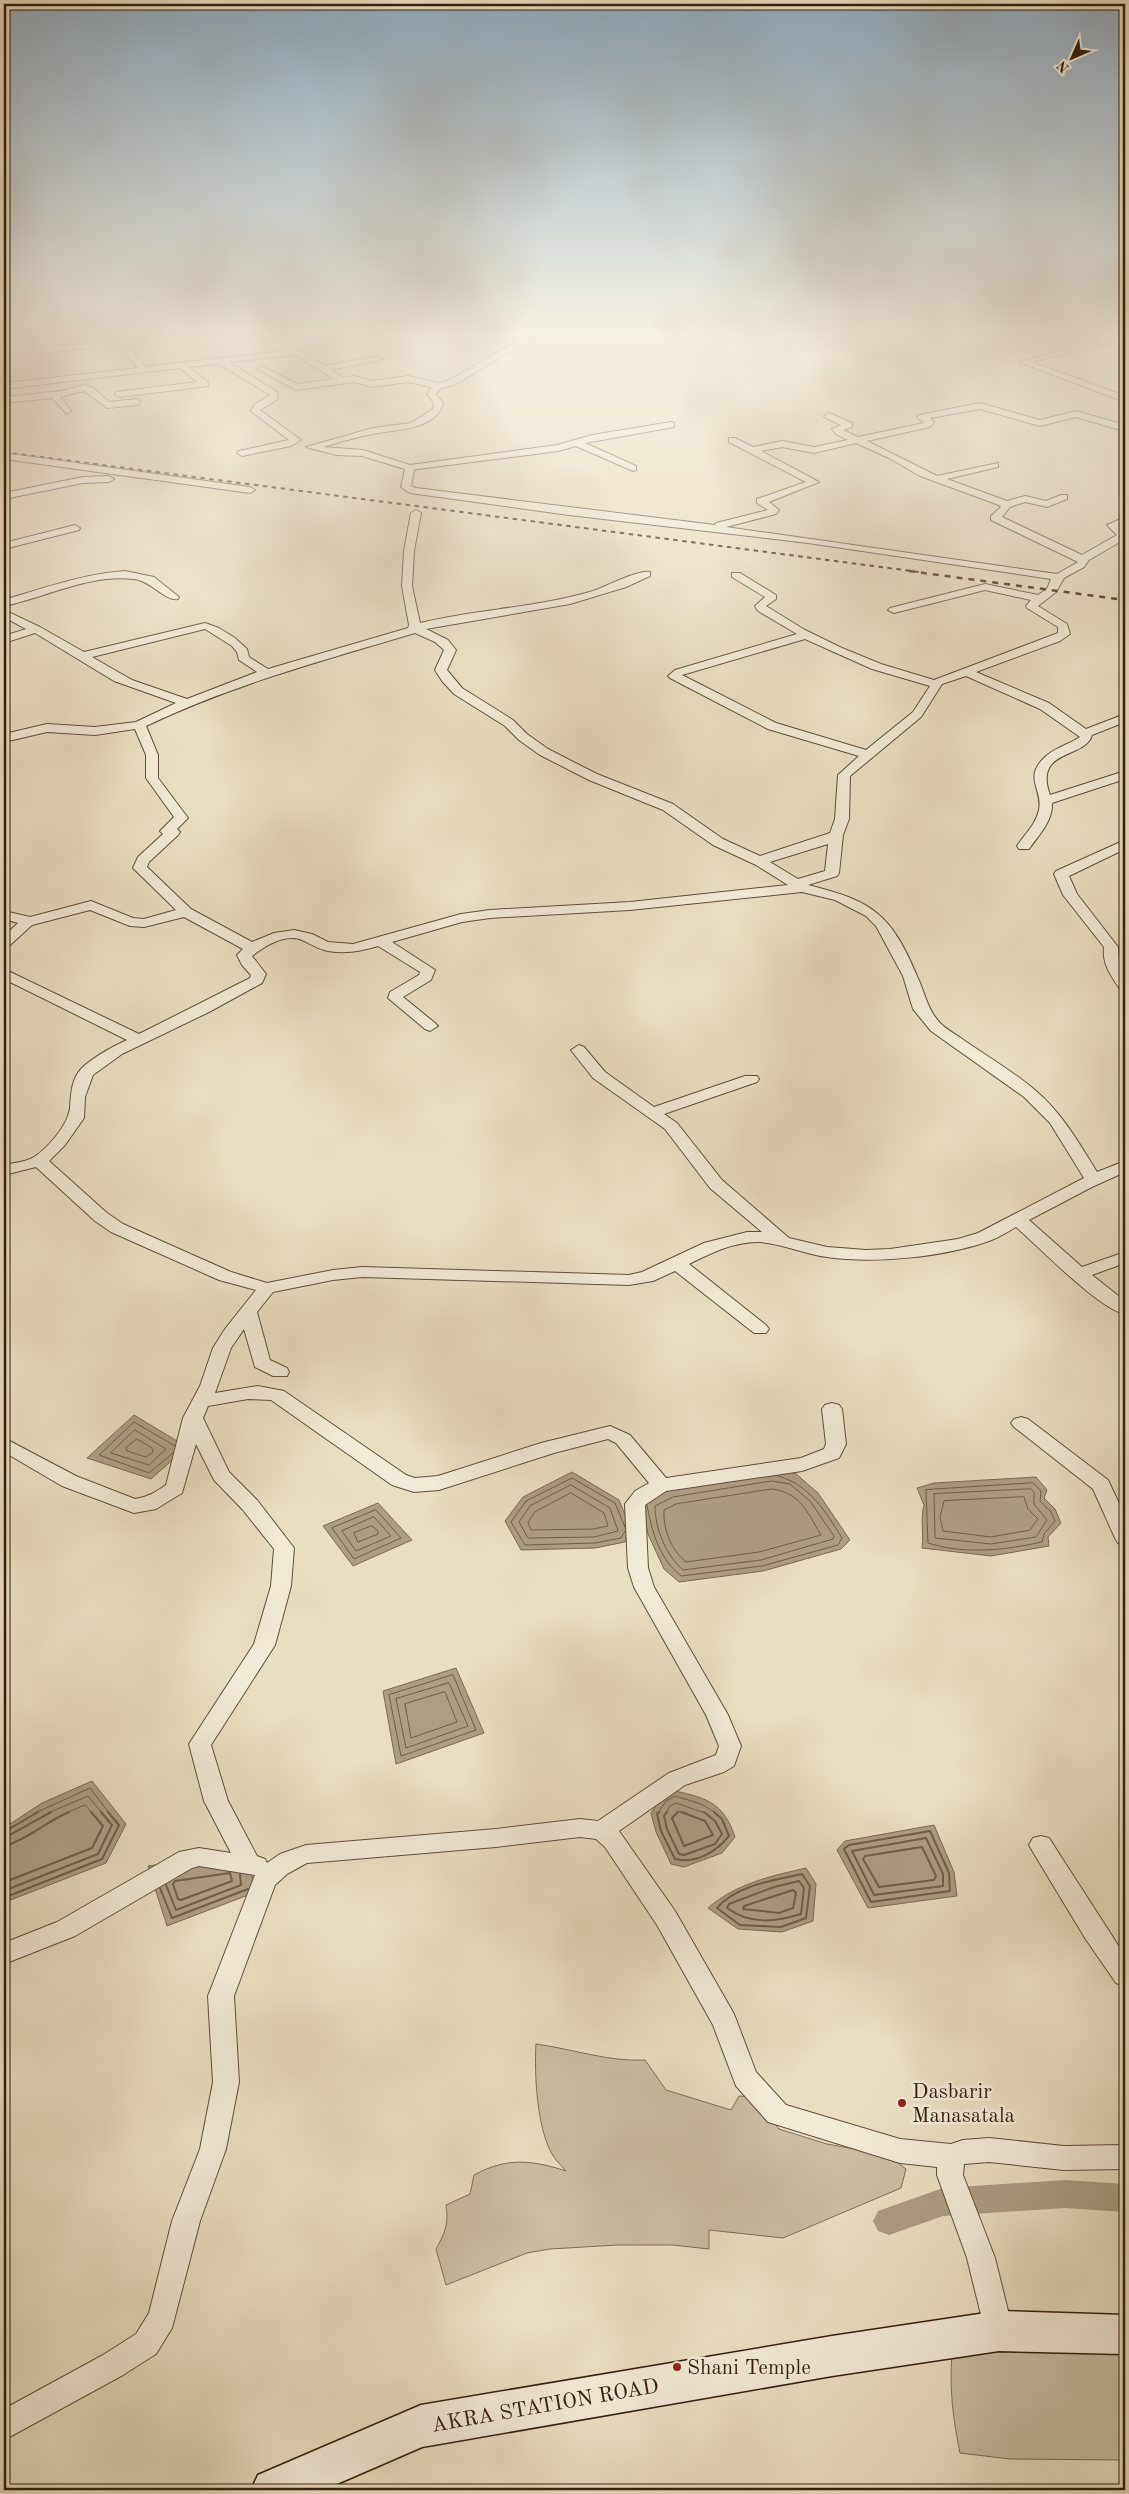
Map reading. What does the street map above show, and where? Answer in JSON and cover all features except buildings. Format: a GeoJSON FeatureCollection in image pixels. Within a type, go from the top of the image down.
{"type":"FeatureCollection","features":[{"type":"Feature","properties":{"kind":"main road","name":"AKRA STATION ROAD"},"geometry":{"type":"LineString","coordinates":[[273,2490],[421,2426],[832,2356],[998,2331],[1125,2335]]}},
{"type":"Feature","properties":{"kind":"street"},"geometry":{"type":"LineString","coordinates":[[242,453],[263,448]]}},
{"type":"Feature","properties":{"kind":"street"},"geometry":{"type":"LineString","coordinates":[[318,448],[336,452],[364,452],[410,468],[555,448]]}},
{"type":"Feature","properties":{"kind":"street"},"geometry":{"type":"LineString","coordinates":[[590,448],[633,468]]}},
{"type":"Feature","properties":{"kind":"street"},"geometry":{"type":"LineString","coordinates":[[710,527],[772,512],[774,510],[761,501],[814,482],[750,448]]}},
{"type":"Feature","properties":{"kind":"street"},"geometry":{"type":"LineString","coordinates":[[753,450],[761,448]]}},
{"type":"Feature","properties":{"kind":"street"},"geometry":{"type":"LineString","coordinates":[[805,448],[814,450],[822,448]]}},
{"type":"Feature","properties":{"kind":"street"},"geometry":{"type":"LineString","coordinates":[[874,448],[936,479],[1005,505],[1025,499],[1047,504],[1064,497]]}},
{"type":"Feature","properties":{"kind":"street"},"geometry":{"type":"LineString","coordinates":[[4,456],[250,490]]}},
{"type":"Feature","properties":{"kind":"street"},"geometry":{"type":"LineString","coordinates":[[4,464],[16,458]]}},
{"type":"Feature","properties":{"kind":"street"},"geometry":{"type":"LineString","coordinates":[[936,479],[995,465]]}},
{"type":"Feature","properties":{"kind":"street"},"geometry":{"type":"LineString","coordinates":[[410,468],[406,487],[413,491],[568,512],[710,527],[1058,577]]}},
{"type":"Feature","properties":{"kind":"street"},"geometry":{"type":"LineString","coordinates":[[4,496],[97,479],[168,488]]}},
{"type":"Feature","properties":{"kind":"street"},"geometry":{"type":"LineString","coordinates":[[1005,505],[1006,508],[994,518],[1083,560]]}},
{"type":"Feature","properties":{"kind":"street"},"geometry":{"type":"LineString","coordinates":[[415,628],[407,586],[409,551],[416,513]]}},
{"type":"Feature","properties":{"kind":"street"},"geometry":{"type":"LineString","coordinates":[[736,574],[773,598],[760,606],[763,609],[807,635],[908,677],[930,683],[1049,642],[1064,634],[1063,626],[1031,606],[1052,590],[1053,583],[1058,577],[1082,564],[1085,561],[1083,560],[1123,536],[1112,525],[1125,520]]}},
{"type":"Feature","properties":{"kind":"street"},"geometry":{"type":"LineString","coordinates":[[4,546],[75,528]]}},
{"type":"Feature","properties":{"kind":"street"},"geometry":{"type":"LineString","coordinates":[[4,738],[47,728],[96,731],[139,725],[188,703],[268,673],[415,628],[563,602],[635,580],[646,574]]}},
{"type":"Feature","properties":{"kind":"street"},"geometry":{"type":"LineString","coordinates":[[4,603],[96,577],[126,575],[146,578],[174,596]]}},
{"type":"Feature","properties":{"kind":"street"},"geometry":{"type":"LineString","coordinates":[[894,610],[985,587],[1040,599]]}},
{"type":"Feature","properties":{"kind":"street"},"geometry":{"type":"LineString","coordinates":[[4,613],[83,656],[110,674],[167,698],[188,703]]}},
{"type":"Feature","properties":{"kind":"street"},"geometry":{"type":"LineString","coordinates":[[83,656],[205,626],[234,642],[243,651],[243,658],[246,661],[268,673]]}},
{"type":"Feature","properties":{"kind":"street"},"geometry":{"type":"LineString","coordinates":[[415,628],[444,642],[448,646],[450,650],[442,670],[446,679],[458,691],[509,723],[544,752],[593,777],[668,807],[718,842],[761,862],[799,886],[840,896],[871,913],[882,924],[892,941],[910,976],[921,1009],[936,1028],[1030,1094],[1056,1120],[1094,1180]]}},
{"type":"Feature","properties":{"kind":"street"},"geometry":{"type":"LineString","coordinates":[[4,640],[27,634],[36,629]]}},
{"type":"Feature","properties":{"kind":"street"},"geometry":{"type":"LineString","coordinates":[[807,635],[679,672],[674,676],[722,699],[754,718],[797,735],[858,751]]}},
{"type":"Feature","properties":{"kind":"street"},"geometry":{"type":"LineString","coordinates":[[964,671],[1030,700],[1084,734]]}},
{"type":"Feature","properties":{"kind":"street"},"geometry":{"type":"LineString","coordinates":[[4,1170],[39,1161],[59,1142],[76,1118],[77,1097],[87,1072],[117,1051],[204,1009],[257,980],[260,974],[247,962],[244,955],[252,948],[284,934],[303,935],[322,944],[338,948],[367,946],[461,918],[490,914],[650,905],[799,886],[832,873],[836,835],[842,820],[844,775],[858,751],[917,714],[930,683]]}},
{"type":"Feature","properties":{"kind":"street"},"geometry":{"type":"LineString","coordinates":[[1084,734],[1125,718]]}},
{"type":"Feature","properties":{"kind":"street"},"geometry":{"type":"LineString","coordinates":[[139,725],[152,755],[152,778],[181,818],[143,860],[140,868],[186,912],[252,948]]}},
{"type":"Feature","properties":{"kind":"street"},"geometry":{"type":"LineString","coordinates":[[1024,846],[1041,823],[1045,801],[1040,782],[1044,767],[1065,749],[1084,740],[1084,734]]}},
{"type":"Feature","properties":{"kind":"street"},"geometry":{"type":"LineString","coordinates":[[1045,801],[1125,775]]}},
{"type":"Feature","properties":{"kind":"street"},"geometry":{"type":"LineString","coordinates":[[761,862],[766,858],[836,835]]}},
{"type":"Feature","properties":{"kind":"street"},"geometry":{"type":"LineString","coordinates":[[1123,847],[1061,874],[1070,895],[1111,947],[1110,959],[1114,970],[1125,986]]}},
{"type":"Feature","properties":{"kind":"street"},"geometry":{"type":"LineString","coordinates":[[4,943],[18,918],[90,905],[130,922],[144,923],[186,912]]}},
{"type":"Feature","properties":{"kind":"street"},"geometry":{"type":"LineString","coordinates":[[380,941],[428,970],[426,977],[395,995],[395,998],[430,1026]]}},
{"type":"Feature","properties":{"kind":"street"},"geometry":{"type":"LineString","coordinates":[[4,974],[139,1040]]}},
{"type":"Feature","properties":{"kind":"street"},"geometry":{"type":"LineString","coordinates":[[579,1050],[599,1075],[654,1112],[671,1126],[716,1184],[784,1242]]}},
{"type":"Feature","properties":{"kind":"street"},"geometry":{"type":"LineString","coordinates":[[654,1112],[751,1079]]}},
{"type":"Feature","properties":{"kind":"street"},"geometry":{"type":"LineString","coordinates":[[39,1161],[101,1217],[117,1228],[225,1276],[267,1288],[362,1272],[452,1274],[507,1278],[629,1280],[647,1277],[675,1262],[710,1247],[747,1237],[784,1242],[827,1252],[890,1254],[959,1244],[984,1237],[1125,1166]]}},
{"type":"Feature","properties":{"kind":"street"},"geometry":{"type":"LineString","coordinates":[[1018,1220],[1102,1294],[1125,1309]]}},
{"type":"Feature","properties":{"kind":"street"},"geometry":{"type":"LineString","coordinates":[[1079,1274],[1125,1257]]}},
{"type":"Feature","properties":{"kind":"street"},"geometry":{"type":"LineString","coordinates":[[675,1262],[760,1329]]}},
{"type":"Feature","properties":{"kind":"street"},"geometry":{"type":"LineString","coordinates":[[4,1444],[69,1481],[134,1506],[149,1504],[175,1488],[197,1410],[209,1386],[222,1348],[267,1288]]}},
{"type":"Feature","properties":{"kind":"street"},"geometry":{"type":"LineString","coordinates":[[248,1312],[262,1363],[280,1372]]}},
{"type":"Feature","properties":{"kind":"street"},"geometry":{"type":"LineString","coordinates":[[197,1410],[250,1392],[264,1392],[277,1395],[399,1480],[414,1485],[439,1483],[548,1448],[610,1432],[623,1439],[661,1485]]}},
{"type":"Feature","properties":{"kind":"street"},"geometry":{"type":"LineString","coordinates":[[602,1831],[677,1779],[726,1760],[730,1746],[717,1715],[644,1587],[638,1568],[635,1504],[642,1496],[661,1485],[802,1464],[822,1458],[832,1453],[836,1444],[832,1409]]}},
{"type":"Feature","properties":{"kind":"street"},"geometry":{"type":"LineString","coordinates":[[197,1410],[221,1475],[250,1505],[284,1548],[281,1586],[264,1645],[200,1744],[216,1801],[249,1864]]}},
{"type":"Feature","properties":{"kind":"street"},"geometry":{"type":"LineString","coordinates":[[1021,1424],[1101,1485],[1125,1538]]}},
{"type":"Feature","properties":{"kind":"street"},"geometry":{"type":"LineString","coordinates":[[4,2426],[113,2365],[146,2344],[162,2318],[186,2221],[213,2149],[226,2082],[221,1996],[265,1880],[275,1868],[286,1860],[306,1854],[496,1838],[580,1828],[602,1831],[613,1840],[666,1918],[725,2022],[745,2078],[778,2114],[950,2166]]}},
{"type":"Feature","properties":{"kind":"street"},"geometry":{"type":"LineString","coordinates":[[1042,1845],[1094,1931],[1125,1976]]}},
{"type":"Feature","properties":{"kind":"street"},"geometry":{"type":"LineString","coordinates":[[4,1954],[66,1929],[188,1859],[199,1857],[275,1868]]}},
{"type":"Feature","properties":{"kind":"street"},"geometry":{"type":"LineString","coordinates":[[950,2166],[962,2151],[982,2150],[1056,2157],[1125,2157]]}},
{"type":"Feature","properties":{"kind":"street"},"geometry":{"type":"LineString","coordinates":[[950,2166],[981,2258],[998,2331]]}},
{"type":"Feature","properties":{"kind":"shaded area"},"geometry":{"type":"Polygon","coordinates":[[[536,2044],[604,2057],[645,2060],[666,2090],[731,2110],[739,2096],[754,2097],[779,2129],[827,2144],[888,2155],[906,2169],[901,2188],[783,2238],[709,2230],[709,2249],[673,2245],[618,2245],[550,2249],[527,2253],[446,2285],[436,2249],[446,2228],[446,2205],[470,2194],[474,2175],[498,2165],[520,2162],[542,2164],[566,2171],[556,2160],[550,2149],[541,2121],[536,2088],[536,2044]]]}},
{"type":"Feature","properties":{"kind":"shaded area"},"geometry":{"type":"Polygon","coordinates":[[[956,2319],[1125,2319],[1125,2460],[1010,2459],[960,2453],[951,2387],[956,2319]]]}},
{"type":"Feature","properties":{"kind":"water"},"geometry":{"type":"Polygon","coordinates":[[[134,1415],[187,1447],[151,1479],[87,1458],[134,1415]]]}},
{"type":"Feature","properties":{"kind":"water"},"geometry":{"type":"Polygon","coordinates":[[[772,1470],[795,1473],[818,1493],[850,1540],[841,1549],[763,1571],[679,1582],[664,1569],[648,1534],[641,1501],[669,1486],[772,1470]]]}},
{"type":"Feature","properties":{"kind":"water"},"geometry":{"type":"Polygon","coordinates":[[[572,1472],[619,1500],[631,1530],[625,1542],[595,1548],[521,1550],[505,1521],[523,1497],[572,1472]]]}},
{"type":"Feature","properties":{"kind":"water"},"geometry":{"type":"Polygon","coordinates":[[[1036,1477],[1047,1490],[1044,1498],[1055,1509],[1061,1523],[1048,1537],[1049,1546],[991,1556],[922,1548],[924,1505],[917,1488],[934,1483],[1036,1477]]]}},
{"type":"Feature","properties":{"kind":"water"},"geometry":{"type":"Polygon","coordinates":[[[378,1503],[412,1540],[353,1566],[323,1526],[378,1503]]]}},
{"type":"Feature","properties":{"kind":"water"},"geometry":{"type":"Polygon","coordinates":[[[456,1668],[484,1733],[396,1764],[383,1691],[456,1668]]]}},
{"type":"Feature","properties":{"kind":"water"},"geometry":{"type":"Polygon","coordinates":[[[92,1781],[126,1824],[106,1863],[8,1901],[4,1896],[4,1828],[42,1803],[92,1781]]]}},
{"type":"Feature","properties":{"kind":"water"},"geometry":{"type":"Polygon","coordinates":[[[675,1791],[706,1800],[726,1817],[735,1837],[722,1853],[684,1867],[671,1864],[656,1832],[651,1813],[662,1797],[675,1791]]]}},
{"type":"Feature","properties":{"kind":"water"},"geometry":{"type":"Polygon","coordinates":[[[934,1825],[954,1872],[957,1896],[868,1908],[837,1850],[845,1841],[934,1825]]]}},
{"type":"Feature","properties":{"kind":"water"},"geometry":{"type":"Polygon","coordinates":[[[246,1852],[256,1892],[167,1926],[148,1866],[246,1852]]]}},
{"type":"Feature","properties":{"kind":"water"},"geometry":{"type":"Polygon","coordinates":[[[806,1868],[816,1884],[813,1921],[782,1932],[738,1929],[708,1908],[730,1893],[754,1882],[806,1868]]]}},
{"type":"Feature","properties":{"kind":"waterway"},"geometry":{"type":"LineString","coordinates":[[889,2221],[943,2202],[1065,2194],[1125,2198]]}},
{"type":"Feature","properties":{"kind":"railway"},"geometry":{"type":"LineString","coordinates":[[4,452],[919,572]]}},
{"type":"Feature","properties":{"kind":"railway"},"geometry":{"type":"LineString","coordinates":[[909,571],[1125,600]]}},
{"type":"Feature","properties":{"kind":"place","name":"Dasbarir Manasatala"},"geometry":{"type":"Point","coordinates":[902,2103]}},
{"type":"Feature","properties":{"kind":"place","name":"Shani Temple"},"geometry":{"type":"Point","coordinates":[677,2367]}}]}
